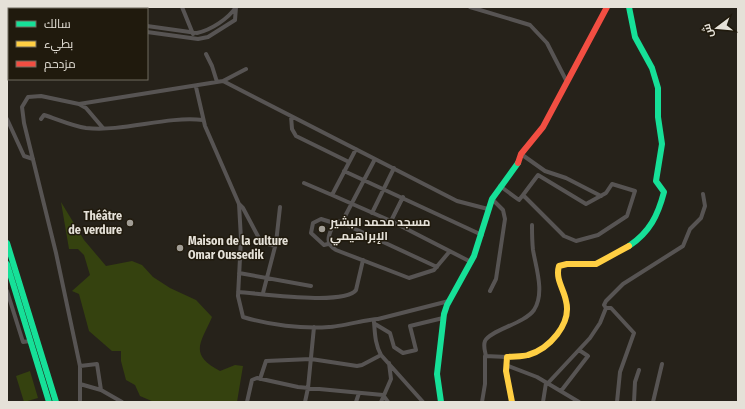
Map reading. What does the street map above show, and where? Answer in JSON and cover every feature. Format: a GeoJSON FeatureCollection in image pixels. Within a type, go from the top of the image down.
{"type":"FeatureCollection","features":[{"type":"Feature","properties":{"kind":"main road"},"geometry":{"type":"LineString","coordinates":[[441,402],[438,374],[443,318],[449,301],[471,262],[482,235],[492,199],[500,186],[517,165],[521,154],[543,127],[607,7]]}},
{"type":"Feature","properties":{"kind":"main road"},"geometry":{"type":"LineString","coordinates":[[512,402],[506,365],[507,357],[529,355],[539,350],[552,340],[562,327],[567,314],[568,304],[558,274],[559,266],[568,264],[593,266],[604,262],[644,236],[650,229],[659,210],[664,192],[656,182],[662,144],[658,117],[657,83],[652,68],[635,37],[629,7]]}},
{"type":"Feature","properties":{"kind":"main road"},"geometry":{"type":"LineString","coordinates":[[7,243],[56,402]]}},
{"type":"Feature","properties":{"kind":"main road"},"geometry":{"type":"LineString","coordinates":[[7,252],[18,278]]}},
{"type":"Feature","properties":{"kind":"main road"},"geometry":{"type":"LineString","coordinates":[[7,264],[49,402]]}},
{"type":"Feature","properties":{"kind":"street"},"geometry":{"type":"LineString","coordinates":[[113,8],[118,7]]}},
{"type":"Feature","properties":{"kind":"street"},"geometry":{"type":"LineString","coordinates":[[182,7],[193,33],[192,38]]}},
{"type":"Feature","properties":{"kind":"street"},"geometry":{"type":"LineString","coordinates":[[148,26],[193,33],[205,31],[232,14],[236,7]]}},
{"type":"Feature","properties":{"kind":"street"},"geometry":{"type":"LineString","coordinates":[[148,32],[192,38],[208,37],[235,20],[236,7]]}},
{"type":"Feature","properties":{"kind":"street"},"geometry":{"type":"LineString","coordinates":[[470,7],[530,25],[547,43],[567,83]]}},
{"type":"Feature","properties":{"kind":"street"},"geometry":{"type":"LineString","coordinates":[[206,54],[217,82]]}},
{"type":"Feature","properties":{"kind":"street"},"geometry":{"type":"LineString","coordinates":[[79,104],[196,87],[223,81],[246,69]]}},
{"type":"Feature","properties":{"kind":"street"},"geometry":{"type":"LineString","coordinates":[[223,81],[457,201],[488,209]]}},
{"type":"Feature","properties":{"kind":"street"},"geometry":{"type":"LineString","coordinates":[[196,87],[203,120],[238,204],[241,239],[238,292],[243,318],[314,327],[342,326],[363,322],[374,318],[378,319],[449,301]]}},
{"type":"Feature","properties":{"kind":"street"},"geometry":{"type":"LineString","coordinates":[[80,402],[80,366],[22,110],[26,98],[38,95],[79,104],[86,108],[103,128]]}},
{"type":"Feature","properties":{"kind":"street"},"geometry":{"type":"LineString","coordinates":[[41,120],[44,115],[84,128],[103,128],[128,127],[186,118],[203,120]]}},
{"type":"Feature","properties":{"kind":"street"},"geometry":{"type":"LineString","coordinates":[[291,116],[292,129],[296,136],[349,162]]}},
{"type":"Feature","properties":{"kind":"street"},"geometry":{"type":"LineString","coordinates":[[7,119],[24,156],[33,159]]}},
{"type":"Feature","properties":{"kind":"street"},"geometry":{"type":"LineString","coordinates":[[332,195],[356,149]]}},
{"type":"Feature","properties":{"kind":"street"},"geometry":{"type":"LineString","coordinates":[[521,154],[545,171],[566,178],[601,196]]}},
{"type":"Feature","properties":{"kind":"street"},"geometry":{"type":"LineString","coordinates":[[342,222],[375,159]]}},
{"type":"Feature","properties":{"kind":"street"},"geometry":{"type":"LineString","coordinates":[[372,213],[394,168]]}},
{"type":"Feature","properties":{"kind":"street"},"geometry":{"type":"LineString","coordinates":[[344,171],[365,179],[482,235]]}},
{"type":"Feature","properties":{"kind":"street"},"geometry":{"type":"LineString","coordinates":[[500,186],[519,200],[538,175],[582,203],[586,204],[606,193],[612,184],[635,192],[627,216],[598,235],[576,241],[564,236],[523,195]]}},
{"type":"Feature","properties":{"kind":"street"},"geometry":{"type":"LineString","coordinates":[[304,183],[391,221],[471,262]]}},
{"type":"Feature","properties":{"kind":"street"},"geometry":{"type":"LineString","coordinates":[[543,402],[547,383],[594,333],[606,308],[604,305],[606,301],[622,284],[683,246],[690,229],[701,218],[705,206],[703,194]]}},
{"type":"Feature","properties":{"kind":"street"},"geometry":{"type":"LineString","coordinates":[[391,221],[403,198]]}},
{"type":"Feature","properties":{"kind":"street"},"geometry":{"type":"LineString","coordinates":[[490,291],[496,279],[505,219],[502,210],[492,199]]}},
{"type":"Feature","properties":{"kind":"street"},"geometry":{"type":"LineString","coordinates":[[238,204],[243,208],[261,242],[275,246]]}},
{"type":"Feature","properties":{"kind":"street"},"geometry":{"type":"LineString","coordinates":[[263,293],[275,246],[280,207]]}},
{"type":"Feature","properties":{"kind":"street"},"geometry":{"type":"LineString","coordinates":[[437,267],[342,222],[338,221],[334,223],[321,219],[313,223],[311,233],[336,250],[409,278],[429,272],[437,267],[450,251]]}},
{"type":"Feature","properties":{"kind":"street"},"geometry":{"type":"LineString","coordinates":[[326,243],[334,223]]}},
{"type":"Feature","properties":{"kind":"street"},"geometry":{"type":"LineString","coordinates":[[482,402],[485,384],[486,356],[484,345],[487,338],[526,317],[533,311],[538,302],[539,293],[532,244],[532,225]]}},
{"type":"Feature","properties":{"kind":"street"},"geometry":{"type":"LineString","coordinates":[[238,292],[263,293],[293,298],[347,296],[356,290],[363,260]]}},
{"type":"Feature","properties":{"kind":"street"},"geometry":{"type":"LineString","coordinates":[[239,273],[312,286]]}},
{"type":"Feature","properties":{"kind":"street"},"geometry":{"type":"LineString","coordinates":[[7,290],[23,342],[30,341]]}},
{"type":"Feature","properties":{"kind":"street"},"geometry":{"type":"LineString","coordinates":[[606,308],[611,308],[634,332],[620,372],[617,402]]}},
{"type":"Feature","properties":{"kind":"street"},"geometry":{"type":"LineString","coordinates":[[374,318],[374,330],[377,347],[381,355],[388,361],[399,376],[423,402]]}},
{"type":"Feature","properties":{"kind":"street"},"geometry":{"type":"LineString","coordinates":[[375,324],[390,333],[394,347],[403,353],[416,350],[410,326],[443,318]]}},
{"type":"Feature","properties":{"kind":"street"},"geometry":{"type":"LineString","coordinates":[[305,402],[308,388],[314,327]]}},
{"type":"Feature","properties":{"kind":"street"},"geometry":{"type":"LineString","coordinates":[[561,391],[588,356],[579,350]]}},
{"type":"Feature","properties":{"kind":"street"},"geometry":{"type":"LineString","coordinates":[[260,379],[266,361],[311,359],[357,366],[381,355]]}},
{"type":"Feature","properties":{"kind":"street"},"geometry":{"type":"LineString","coordinates":[[486,356],[507,357]]}},
{"type":"Feature","properties":{"kind":"street"},"geometry":{"type":"LineString","coordinates":[[382,402],[383,395],[391,379],[388,361]]}},
{"type":"Feature","properties":{"kind":"street"},"geometry":{"type":"LineString","coordinates":[[80,366],[97,364],[101,390]]}},
{"type":"Feature","properties":{"kind":"street"},"geometry":{"type":"LineString","coordinates":[[653,402],[662,364]]}},
{"type":"Feature","properties":{"kind":"street"},"geometry":{"type":"LineString","coordinates":[[506,365],[547,383],[573,400],[579,402]]}},
{"type":"Feature","properties":{"kind":"street"},"geometry":{"type":"LineString","coordinates":[[634,402],[635,382],[639,370]]}},
{"type":"Feature","properties":{"kind":"street"},"geometry":{"type":"LineString","coordinates":[[247,402],[252,380],[257,378],[308,388],[383,395],[388,402]]}},
{"type":"Feature","properties":{"kind":"street"},"geometry":{"type":"LineString","coordinates":[[80,384],[101,390],[122,402]]}},
{"type":"Feature","properties":{"kind":"street"},"geometry":{"type":"LineString","coordinates":[[356,402],[359,393]]}},
{"type":"Feature","properties":{"kind":"green space"},"geometry":{"type":"Polygon","coordinates":[[[61,202],[84,240],[106,266],[132,261],[142,265],[153,277],[170,288],[196,300],[212,317],[201,341],[201,353],[210,365],[220,371],[235,365],[243,366],[237,402],[154,402],[140,396],[135,385],[126,380],[121,361],[121,351],[112,351],[89,331],[79,294],[72,291],[90,275],[84,255],[78,249],[69,249],[61,202]]]}},
{"type":"Feature","properties":{"kind":"green space"},"geometry":{"type":"Polygon","coordinates":[[[30,371],[38,398],[24,402],[16,376],[30,371]]]}},
{"type":"Feature","properties":{"kind":"traffic: fast"},"geometry":{"type":"LineString","coordinates":[[629,7],[635,37],[652,68],[658,88],[658,117],[662,144],[656,181],[664,192],[656,216],[648,229],[629,246]]}},
{"type":"Feature","properties":{"kind":"traffic: fast"},"geometry":{"type":"LineString","coordinates":[[441,402],[437,374],[444,314],[447,305],[474,256],[492,199],[518,163]]}},
{"type":"Feature","properties":{"kind":"traffic: fast"},"geometry":{"type":"LineString","coordinates":[[7,243],[56,402]]}},
{"type":"Feature","properties":{"kind":"traffic: fast"},"geometry":{"type":"LineString","coordinates":[[7,264],[49,402]]}},
{"type":"Feature","properties":{"kind":"traffic: slow"},"geometry":{"type":"LineString","coordinates":[[512,402],[506,371],[507,357],[528,355],[544,347],[557,334],[566,318],[566,301],[559,280],[559,266],[567,264],[596,264],[629,246]]}},
{"type":"Feature","properties":{"kind":"traffic: jam"},"geometry":{"type":"LineString","coordinates":[[518,163],[521,154],[543,127],[607,7]]}},
{"type":"Feature","properties":{"kind":"place","name":"Théâtre de verdure"},"geometry":{"type":"Point","coordinates":[130,223]}},
{"type":"Feature","properties":{"kind":"place","name":"مسجد محمد البشير الإبراهيمي"},"geometry":{"type":"Point","coordinates":[322,229]}},
{"type":"Feature","properties":{"kind":"place","name":"Maison de la culture Omar Oussedik"},"geometry":{"type":"Point","coordinates":[180,248]}}]}
